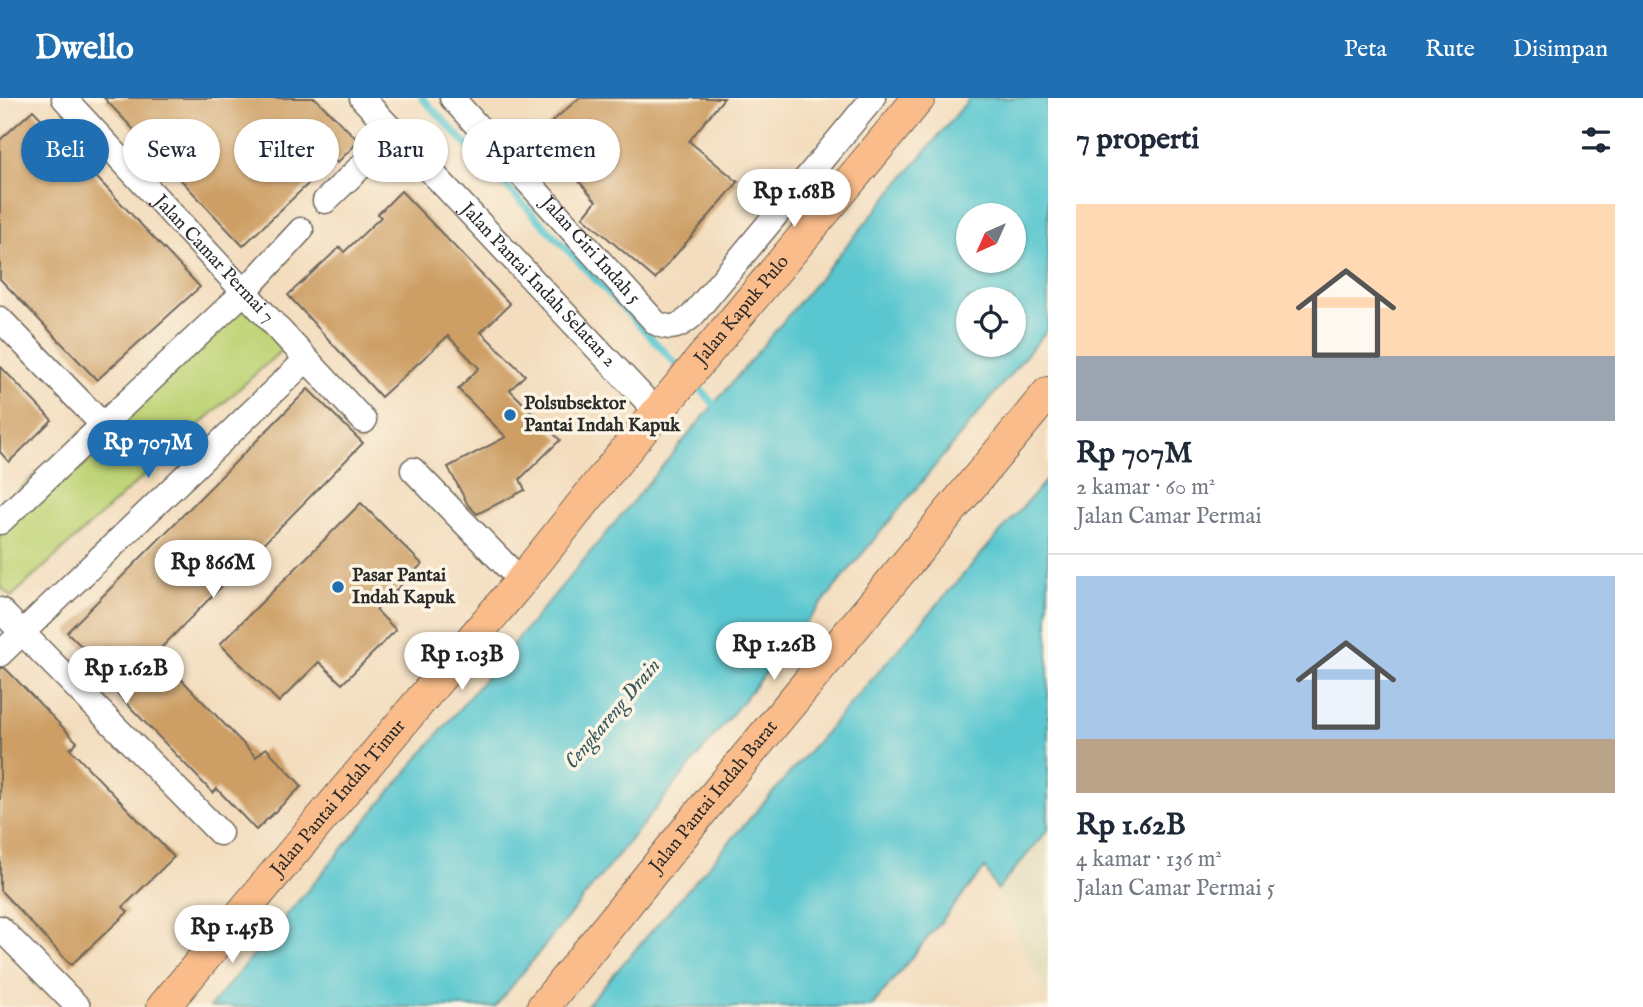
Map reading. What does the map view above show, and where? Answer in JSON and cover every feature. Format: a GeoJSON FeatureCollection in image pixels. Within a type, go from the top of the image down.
{"type":"FeatureCollection","features":[{"type":"Feature","properties":{"kind":"main road","name":"Jalan Kapuk Pulo"},"geometry":{"type":"LineString","coordinates":[[619,458],[919,98]]}},
{"type":"Feature","properties":{"kind":"main road","name":"Jalan Pantai Indah Barat"},"geometry":{"type":"LineString","coordinates":[[543,1007],[1048,393]]}},
{"type":"Feature","properties":{"kind":"main road","name":"Jalan Pantai Indah Timur"},"geometry":{"type":"LineString","coordinates":[[163,1007],[521,581],[619,458]]}},
{"type":"Feature","properties":{"kind":"street","name":"Jalan Camar Permai 7"},"geometry":{"type":"LineString","coordinates":[[64,98],[364,421]]}},
{"type":"Feature","properties":{"kind":"street","name":"Jalan Pantai Indah Selatan 2"},"geometry":{"type":"LineString","coordinates":[[362,98],[381,119]]}},
{"type":"Feature","properties":{"kind":"street","name":"Jalan Giri Indah 5"},"geometry":{"type":"LineString","coordinates":[[452,98],[656,323],[666,328],[680,326],[692,316],[873,98]]}},
{"type":"Feature","properties":{"kind":"street"},"geometry":{"type":"LineString","coordinates":[[325,201],[353,174]]}},
{"type":"Feature","properties":{"kind":"street","name":"Jalan Pantai Indah Selatan 2"},"geometry":{"type":"LineString","coordinates":[[448,182],[676,389]]}},
{"type":"Feature","properties":{"kind":"street"},"geometry":{"type":"LineString","coordinates":[[0,522],[244,292],[301,230]]}},
{"type":"Feature","properties":{"kind":"street"},"geometry":{"type":"LineString","coordinates":[[0,319],[103,425]]}},
{"type":"Feature","properties":{"kind":"street"},"geometry":{"type":"LineString","coordinates":[[0,654],[306,360]]}},
{"type":"Feature","properties":{"kind":"street"},"geometry":{"type":"LineString","coordinates":[[413,470],[521,581]]}},
{"type":"Feature","properties":{"kind":"street"},"geometry":{"type":"LineString","coordinates":[[0,610],[220,833]]}},
{"type":"Feature","properties":{"kind":"street"},"geometry":{"type":"LineString","coordinates":[[0,928],[78,1007]]}},
{"type":"Feature","properties":{"kind":"shaded area"},"geometry":{"type":"Polygon","coordinates":[[[1048,830],[1048,996],[997,890],[1048,830]]]}},
{"type":"Feature","properties":{"kind":"green space"},"geometry":{"type":"Polygon","coordinates":[[[234,293],[284,348],[11,597],[0,586],[0,507],[234,293]]]}},
{"type":"Feature","properties":{"kind":"water","name":"Cengkareng Drain"},"geometry":{"type":"Polygon","coordinates":[[[970,98],[1048,98],[1048,329],[1026,356],[1026,287],[956,287],[956,357],[1025,357],[495,1007],[210,1007],[970,98]]]}},
{"type":"Feature","properties":{"kind":"water"},"geometry":{"type":"Polygon","coordinates":[[[1048,478],[1048,830],[997,890],[985,868],[871,1007],[585,1007],[1048,478]]]}},
{"type":"Feature","properties":{"kind":"building"},"geometry":{"type":"Polygon","coordinates":[[[104,98],[315,98],[336,119],[234,119],[234,182],[310,182],[243,246],[183,182],[220,182],[220,119],[124,119],[104,98]]]}},
{"type":"Feature","properties":{"kind":"building"},"geometry":{"type":"Polygon","coordinates":[[[579,98],[724,98],[689,141],[738,182],[655,279],[583,217],[596,201],[580,182],[620,182],[620,119],[555,119],[579,98]]]}},
{"type":"Feature","properties":{"kind":"building"},"geometry":{"type":"Polygon","coordinates":[[[33,110],[41,119],[23,119],[33,110]]]}},
{"type":"Feature","properties":{"kind":"building"},"geometry":{"type":"Polygon","coordinates":[[[21,121],[21,182],[101,182],[200,287],[97,380],[0,279],[0,140],[21,121]]]}},
{"type":"Feature","properties":{"kind":"building"},"geometry":{"type":"Polygon","coordinates":[[[339,121],[353,135],[353,147],[339,161],[339,121]]]}},
{"type":"Feature","properties":{"kind":"building"},"geometry":{"type":"Polygon","coordinates":[[[401,191],[510,304],[481,332],[525,375],[510,390],[560,440],[520,479],[525,490],[477,514],[468,505],[448,467],[506,437],[458,389],[479,368],[448,336],[381,397],[288,295],[340,247],[344,252],[381,217],[378,214],[401,191]]]}},
{"type":"Feature","properties":{"kind":"building"},"geometry":{"type":"Polygon","coordinates":[[[0,366],[52,420],[9,462],[0,452],[0,366]]]}},
{"type":"Feature","properties":{"kind":"building"},"geometry":{"type":"Polygon","coordinates":[[[308,389],[363,443],[156,653],[256,757],[266,748],[302,786],[256,830],[217,789],[213,793],[132,709],[117,693],[123,688],[67,632],[308,389]]]}},
{"type":"Feature","properties":{"kind":"building","name":"Pasar Pantai Indah Kapuk"},"geometry":{"type":"Polygon","coordinates":[[[361,503],[422,564],[376,610],[396,630],[342,684],[319,662],[279,702],[220,644],[361,503]]]}},
{"type":"Feature","properties":{"kind":"building"},"geometry":{"type":"Polygon","coordinates":[[[0,668],[5,668],[77,742],[70,749],[174,857],[123,907],[128,912],[71,965],[0,890],[0,668]]]}},
{"type":"Feature","properties":{"kind":"waterway"},"geometry":{"type":"LineString","coordinates":[[422,98],[682,370]]}},
{"type":"Feature","properties":{"kind":"waterway"},"geometry":{"type":"LineString","coordinates":[[693,381],[720,411]]}},
{"type":"Feature","properties":{"kind":"place","name":"Polsubsektor Pantai Indah Kapuk"},"geometry":{"type":"Point","coordinates":[510,415]}},
{"type":"Feature","properties":{"kind":"place","name":"Pasar Pantai Indah Kapuk"},"geometry":{"type":"Point","coordinates":[338,587]}}]}
